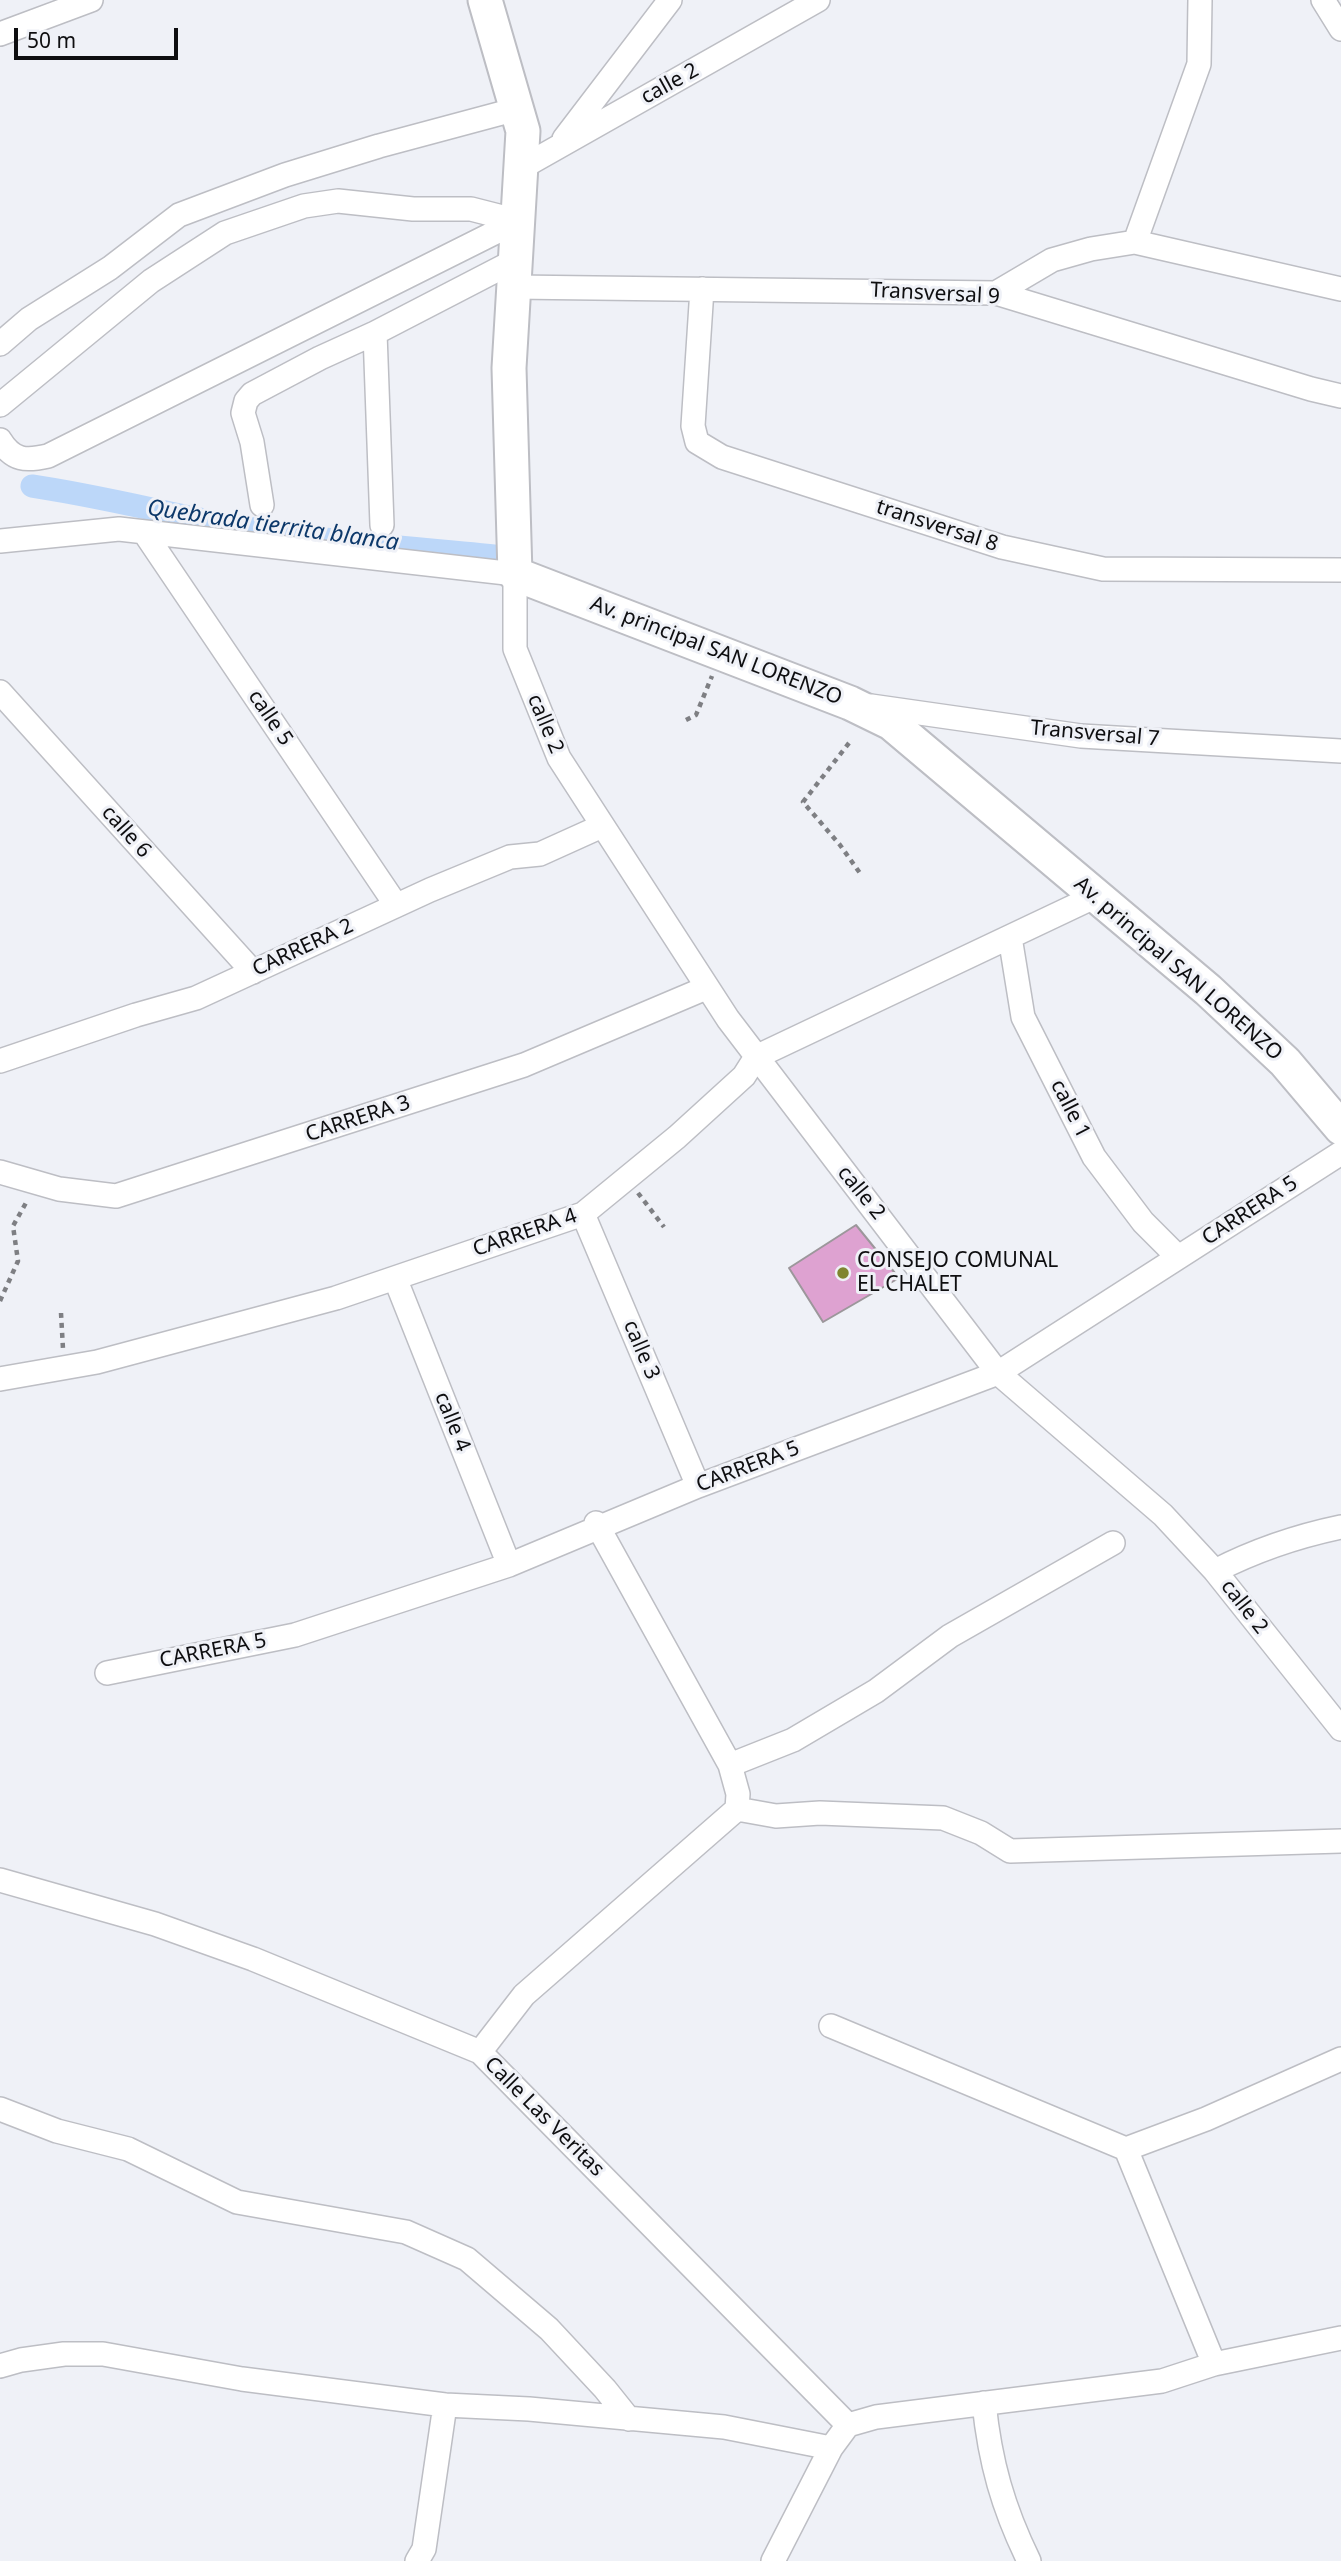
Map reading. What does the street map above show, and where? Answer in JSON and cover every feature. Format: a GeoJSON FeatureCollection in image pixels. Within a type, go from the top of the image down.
{"type":"FeatureCollection","features":[{"type":"Feature","properties":{"kind":"main road"},"geometry":{"type":"LineString","coordinates":[[485,0],[523,131],[509,368],[515,574]]}},
{"type":"Feature","properties":{"kind":"main road","name":"Av. principal SAN LORENZO"},"geometry":{"type":"LineString","coordinates":[[515,574],[850,703],[891,723],[1208,989],[1285,1062],[1341,1128]]}},
{"type":"Feature","properties":{"kind":"street"},"geometry":{"type":"LineString","coordinates":[[0,34],[90,0]]}},
{"type":"Feature","properties":{"kind":"street"},"geometry":{"type":"LineString","coordinates":[[558,147],[670,0]]}},
{"type":"Feature","properties":{"kind":"street","name":"calle 2"},"geometry":{"type":"LineString","coordinates":[[521,168],[818,0]]}},
{"type":"Feature","properties":{"kind":"street"},"geometry":{"type":"LineString","coordinates":[[1135,242],[1199,64],[1200,0]]}},
{"type":"Feature","properties":{"kind":"street"},"geometry":{"type":"LineString","coordinates":[[1323,0],[1341,29]]}},
{"type":"Feature","properties":{"kind":"street"},"geometry":{"type":"LineString","coordinates":[[0,344],[29,319],[110,268],[179,215],[285,174],[517,109]]}},
{"type":"Feature","properties":{"kind":"street"},"geometry":{"type":"LineString","coordinates":[[0,405],[150,281],[225,233],[304,206],[338,201],[413,209],[471,209],[518,221]]}},
{"type":"Feature","properties":{"kind":"street"},"geometry":{"type":"LineString","coordinates":[[0,440],[7,451],[20,459],[48,456],[518,221]]}},
{"type":"Feature","properties":{"kind":"street"},"geometry":{"type":"LineString","coordinates":[[996,293],[1052,260],[1091,249],[1135,242],[1341,289]]}},
{"type":"Feature","properties":{"kind":"street"},"geometry":{"type":"LineString","coordinates":[[262,505],[252,442],[243,412],[246,401],[252,394],[375,333],[515,273]]}},
{"type":"Feature","properties":{"kind":"street","name":"Transversal 9"},"geometry":{"type":"LineString","coordinates":[[515,273],[702,289],[996,293],[1341,396]]}},
{"type":"Feature","properties":{"kind":"street","name":"transversal 8"},"geometry":{"type":"LineString","coordinates":[[702,289],[694,426],[697,442],[722,457],[1002,547],[1103,569],[1341,570]]}},
{"type":"Feature","properties":{"kind":"street"},"geometry":{"type":"LineString","coordinates":[[0,320],[29,319]]}},
{"type":"Feature","properties":{"kind":"street"},"geometry":{"type":"LineString","coordinates":[[375,333],[382,524]]}},
{"type":"Feature","properties":{"kind":"street"},"geometry":{"type":"LineString","coordinates":[[0,541],[118,529],[515,574]]}},
{"type":"Feature","properties":{"kind":"street","name":"calle 5"},"geometry":{"type":"LineString","coordinates":[[144,532],[396,905]]}},
{"type":"Feature","properties":{"kind":"street","name":"calle 2"},"geometry":{"type":"LineString","coordinates":[[515,574],[514,649],[559,758],[706,988],[806,1124],[894,1234],[998,1373],[1163,1515],[1215,1571],[1341,1729]]}},
{"type":"Feature","properties":{"kind":"street","name":"calle 6"},"geometry":{"type":"LineString","coordinates":[[0,692],[253,972]]}},
{"type":"Feature","properties":{"kind":"street","name":"Transversal 7"},"geometry":{"type":"LineString","coordinates":[[850,703],[1081,736],[1341,751]]}},
{"type":"Feature","properties":{"kind":"street","name":"CARRERA 2"},"geometry":{"type":"LineString","coordinates":[[0,1061],[195,998],[396,905],[510,856],[540,854],[602,826]]}},
{"type":"Feature","properties":{"kind":"street","name":"CARRERA 4"},"geometry":{"type":"LineString","coordinates":[[0,1378],[97,1362],[336,1298],[583,1214],[744,1076],[756,1056],[1096,896]]}},
{"type":"Feature","properties":{"kind":"street","name":"calle 1"},"geometry":{"type":"LineString","coordinates":[[1010,937],[1023,1017],[1094,1157],[1143,1222],[1178,1257]]}},
{"type":"Feature","properties":{"kind":"street","name":"CARRERA 3"},"geometry":{"type":"LineString","coordinates":[[0,1172],[84,1194],[116,1196],[524,1065],[706,988]]}},
{"type":"Feature","properties":{"kind":"street","name":"CARRERA 5"},"geometry":{"type":"LineString","coordinates":[[107,1673],[295,1635],[509,1565],[698,1486],[998,1373],[1341,1153]]}},
{"type":"Feature","properties":{"kind":"street","name":"calle 3"},"geometry":{"type":"LineString","coordinates":[[583,1214],[698,1486]]}},
{"type":"Feature","properties":{"kind":"street","name":"calle 4"},"geometry":{"type":"LineString","coordinates":[[395,1278],[509,1565]]}},
{"type":"Feature","properties":{"kind":"street"},"geometry":{"type":"LineString","coordinates":[[480,2052],[524,1995],[737,1809],[738,1794],[730,1765],[596,1523]]}},
{"type":"Feature","properties":{"kind":"street"},"geometry":{"type":"LineString","coordinates":[[1215,1571],[1252,1554],[1341,1527]]}},
{"type":"Feature","properties":{"kind":"street"},"geometry":{"type":"LineString","coordinates":[[730,1765],[793,1740],[876,1691],[950,1636],[1113,1543]]}},
{"type":"Feature","properties":{"kind":"street"},"geometry":{"type":"LineString","coordinates":[[737,1809],[776,1816],[820,1813],[943,1818],[981,1833],[1010,1851],[1341,1841]]}},
{"type":"Feature","properties":{"kind":"street","name":"Calle Las Veritas"},"geometry":{"type":"LineString","coordinates":[[0,1880],[155,1924],[253,1959],[480,2052],[848,2425]]}},
{"type":"Feature","properties":{"kind":"street"},"geometry":{"type":"LineString","coordinates":[[831,2026],[1126,2149],[1206,2119],[1341,2059]]}},
{"type":"Feature","properties":{"kind":"street"},"geometry":{"type":"LineString","coordinates":[[0,2109],[57,2131],[128,2149],[237,2202],[406,2232],[467,2259],[549,2329],[629,2419]]}},
{"type":"Feature","properties":{"kind":"street"},"geometry":{"type":"LineString","coordinates":[[1126,2149],[1214,2364]]}},
{"type":"Feature","properties":{"kind":"street"},"geometry":{"type":"LineString","coordinates":[[773,2561],[831,2448],[848,2425],[876,2417],[1162,2381],[1214,2364],[1341,2338]]}},
{"type":"Feature","properties":{"kind":"street"},"geometry":{"type":"LineString","coordinates":[[0,2366],[64,2354],[103,2354],[242,2378],[445,2405],[529,2409],[724,2427],[831,2448]]}},
{"type":"Feature","properties":{"kind":"street"},"geometry":{"type":"LineString","coordinates":[[984,2403],[988,2443],[1009,2520],[1029,2561]]}},
{"type":"Feature","properties":{"kind":"street"},"geometry":{"type":"LineString","coordinates":[[417,2561],[424,2549],[445,2405]]}},
{"type":"Feature","properties":{"kind":"path"},"geometry":{"type":"LineString","coordinates":[[685,720],[696,715],[722,653]]}},
{"type":"Feature","properties":{"kind":"path"},"geometry":{"type":"LineString","coordinates":[[849,743],[803,802],[840,845],[862,876]]}},
{"type":"Feature","properties":{"kind":"path"},"geometry":{"type":"LineString","coordinates":[[627,1179],[664,1227]]}},
{"type":"Feature","properties":{"kind":"path"},"geometry":{"type":"LineString","coordinates":[[0,1301],[18,1261],[13,1226],[37,1182]]}},
{"type":"Feature","properties":{"kind":"path"},"geometry":{"type":"LineString","coordinates":[[61,1313],[63,1367]]}},
{"type":"Feature","properties":{"kind":"building","name":"CONSEJO COMUNAL EL CHALET"},"geometry":{"type":"Polygon","coordinates":[[[856,1225],[899,1278],[823,1322],[789,1268],[856,1225]]]}},
{"type":"Feature","properties":{"kind":"waterway","name":"Quebrada tierrita blanca"},"geometry":{"type":"LineString","coordinates":[[32,486],[289,534],[515,558]]}},
{"type":"Feature","properties":{"kind":"place","name":"CONSEJO COMUNAL EL CHALET"},"geometry":{"type":"Point","coordinates":[843,1273]}}]}
